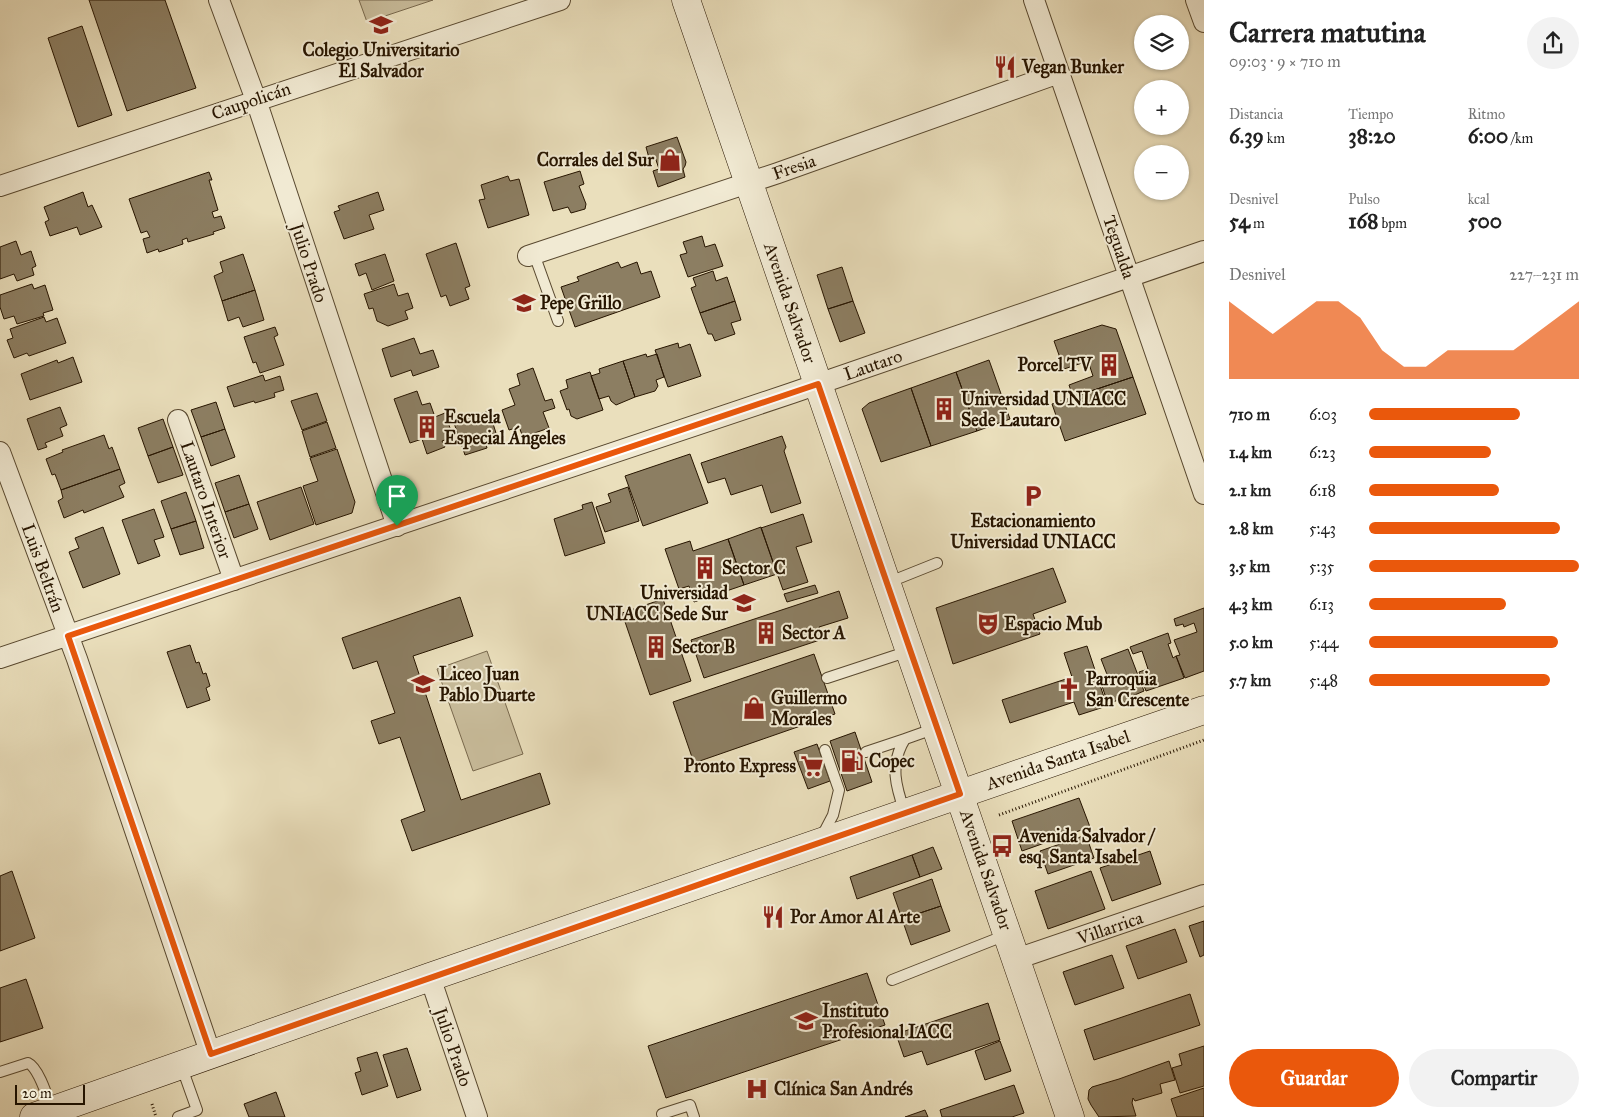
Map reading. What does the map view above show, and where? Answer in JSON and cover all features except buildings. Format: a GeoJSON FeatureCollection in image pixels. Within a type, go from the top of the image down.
{"type":"FeatureCollection","features":[{"type":"Feature","properties":{"kind":"main road","name":"Avenida Salvador"},"geometry":{"type":"LineString","coordinates":[[686,0],[1070,1117]]}},
{"type":"Feature","properties":{"kind":"main road","name":"Avenida Santa Isabel"},"geometry":{"type":"LineString","coordinates":[[59,1110],[430,977],[1204,710]]}},
{"type":"Feature","properties":{"kind":"street","name":"Julio Prado"},"geometry":{"type":"LineString","coordinates":[[219,0],[256,100],[397,526]]}},
{"type":"Feature","properties":{"kind":"street","name":"Caupolicán"},"geometry":{"type":"LineString","coordinates":[[0,186],[560,0]]}},
{"type":"Feature","properties":{"kind":"street","name":"Tegualda"},"geometry":{"type":"LineString","coordinates":[[1034,0],[1204,494]]}},
{"type":"Feature","properties":{"kind":"street"},"geometry":{"type":"LineString","coordinates":[[1196,0],[1204,22]]}},
{"type":"Feature","properties":{"kind":"street","name":"Fresia"},"geometry":{"type":"LineString","coordinates":[[531,255],[748,183],[1059,73]]}},
{"type":"Feature","properties":{"kind":"street","name":"Lautaro"},"geometry":{"type":"LineString","coordinates":[[0,658],[818,384],[1204,251]]}},
{"type":"Feature","properties":{"kind":"street","name":"Lautaro Interior"},"geometry":{"type":"LineString","coordinates":[[178,420],[234,580]]}},
{"type":"Feature","properties":{"kind":"street","name":"Luis Beltrán"},"geometry":{"type":"LineString","coordinates":[[0,452],[68,636],[211,1054]]}},
{"type":"Feature","properties":{"kind":"street","name":"Villarrica"},"geometry":{"type":"LineString","coordinates":[[1012,947],[1204,895]]}},
{"type":"Feature","properties":{"kind":"street","name":"Julio Prado"},"geometry":{"type":"LineString","coordinates":[[430,977],[477,1117]]}},
{"type":"Feature","properties":{"kind":"lane"},"geometry":{"type":"LineString","coordinates":[[531,255],[558,321]]}},
{"type":"Feature","properties":{"kind":"lane"},"geometry":{"type":"LineString","coordinates":[[886,583],[938,563]]}},
{"type":"Feature","properties":{"kind":"lane"},"geometry":{"type":"LineString","coordinates":[[827,678],[910,651]]}},
{"type":"Feature","properties":{"kind":"lane"},"geometry":{"type":"LineString","coordinates":[[866,752],[937,728]]}},
{"type":"Feature","properties":{"kind":"lane"},"geometry":{"type":"LineString","coordinates":[[905,739],[898,754],[894,771],[895,784],[905,813]]}},
{"type":"Feature","properties":{"kind":"lane"},"geometry":{"type":"LineString","coordinates":[[820,843],[821,837],[833,815],[839,795],[832,763],[825,750]]}},
{"type":"Feature","properties":{"kind":"lane"},"geometry":{"type":"LineString","coordinates":[[892,980],[1012,947]]}},
{"type":"Feature","properties":{"kind":"lane"},"geometry":{"type":"LineString","coordinates":[[0,1072],[28,1063],[32,1065],[59,1110]]}},
{"type":"Feature","properties":{"kind":"lane"},"geometry":{"type":"LineString","coordinates":[[178,1117],[197,1110],[181,1065]]}},
{"type":"Feature","properties":{"kind":"lane"},"geometry":{"type":"LineString","coordinates":[[662,1114],[690,1105],[694,1117]]}},
{"type":"Feature","properties":{"kind":"path"},"geometry":{"type":"LineString","coordinates":[[999,815],[1204,740]]}},
{"type":"Feature","properties":{"kind":"path"},"geometry":{"type":"LineString","coordinates":[[152,1104],[156,1117]]}},
{"type":"Feature","properties":{"kind":"shaded area"},"geometry":{"type":"Polygon","coordinates":[[[359,0],[433,0],[367,22],[359,0]]]}},
{"type":"Feature","properties":{"kind":"shaded area"},"geometry":{"type":"Polygon","coordinates":[[[487,651],[523,754],[473,771],[437,669],[487,651]]]}},
{"type":"Feature","properties":{"kind":"place","name":"Colegio Universitario El Salvador"},"geometry":{"type":"Point","coordinates":[381,25]}},
{"type":"Feature","properties":{"kind":"place","name":"Vegan Bunker"},"geometry":{"type":"Point","coordinates":[1005,67]}},
{"type":"Feature","properties":{"kind":"place","name":"Corrales del Sur"},"geometry":{"type":"Point","coordinates":[670,160]}},
{"type":"Feature","properties":{"kind":"place","name":"Pepe Grillo"},"geometry":{"type":"Point","coordinates":[524,303]}},
{"type":"Feature","properties":{"kind":"place","name":"Porcel TV"},"geometry":{"type":"Point","coordinates":[1109,365]}},
{"type":"Feature","properties":{"kind":"place","name":"Universidad UNIACC Sede Lautaro"},"geometry":{"type":"Point","coordinates":[944,409]}},
{"type":"Feature","properties":{"kind":"place","name":"Escuela Especial Ángeles"},"geometry":{"type":"Point","coordinates":[427,427]}},
{"type":"Feature","properties":{"kind":"place","name":"Estacionamiento Universidad UNIACC"},"geometry":{"type":"Point","coordinates":[1033,496]}},
{"type":"Feature","properties":{"kind":"place","name":"Sector C"},"geometry":{"type":"Point","coordinates":[705,568]}},
{"type":"Feature","properties":{"kind":"place","name":"Universidad UNIACC Sede Sur"},"geometry":{"type":"Point","coordinates":[744,603]}},
{"type":"Feature","properties":{"kind":"place","name":"Espacio Mub"},"geometry":{"type":"Point","coordinates":[988,624]}},
{"type":"Feature","properties":{"kind":"place","name":"Sector A"},"geometry":{"type":"Point","coordinates":[766,633]}},
{"type":"Feature","properties":{"kind":"place","name":"Sector B"},"geometry":{"type":"Point","coordinates":[656,647]}},
{"type":"Feature","properties":{"kind":"place","name":"Liceo Juan Pablo Duarte"},"geometry":{"type":"Point","coordinates":[423,684]}},
{"type":"Feature","properties":{"kind":"place","name":"Parroquia San Crescente"},"geometry":{"type":"Point","coordinates":[1069,689]}},
{"type":"Feature","properties":{"kind":"place","name":"Guillermo Morales"},"geometry":{"type":"Point","coordinates":[754,708]}},
{"type":"Feature","properties":{"kind":"place","name":"Copec"},"geometry":{"type":"Point","coordinates":[852,761]}},
{"type":"Feature","properties":{"kind":"place","name":"Pronto Express"},"geometry":{"type":"Point","coordinates":[812,766]}},
{"type":"Feature","properties":{"kind":"place","name":"Avenida Salvador / esq. Santa Isabel"},"geometry":{"type":"Point","coordinates":[1002,846]}},
{"type":"Feature","properties":{"kind":"place","name":"Por Amor Al Arte"},"geometry":{"type":"Point","coordinates":[773,917]}},
{"type":"Feature","properties":{"kind":"place","name":"Instituto Profesional IACC"},"geometry":{"type":"Point","coordinates":[806,1021]}},
{"type":"Feature","properties":{"kind":"place","name":"Clínica San Andrés"},"geometry":{"type":"Point","coordinates":[757,1089]}},
{"type":"Feature","properties":{"kind":"route"},"geometry":{"type":"LineString","coordinates":[[818,384],[960,794],[211,1054],[68,636],[397,526],[818,384]]}}]}
